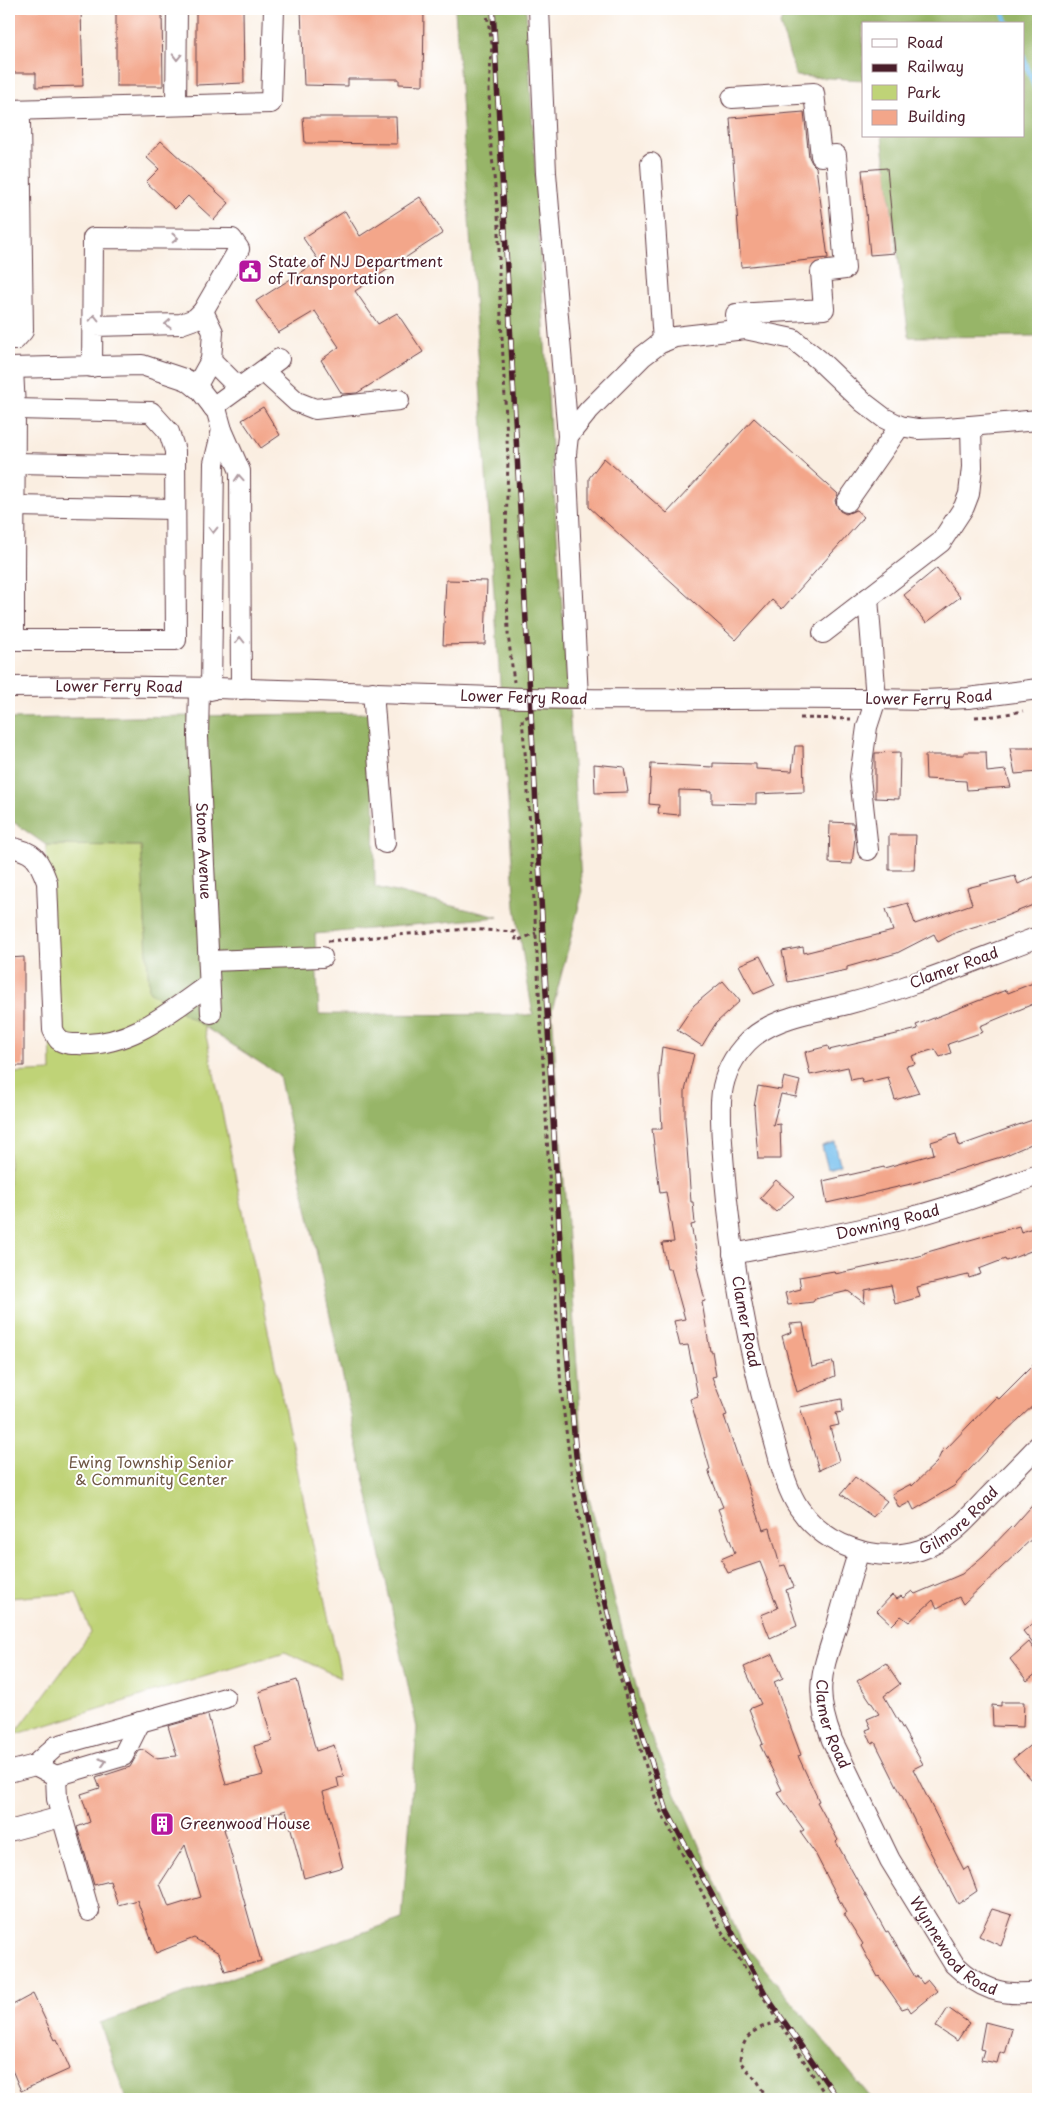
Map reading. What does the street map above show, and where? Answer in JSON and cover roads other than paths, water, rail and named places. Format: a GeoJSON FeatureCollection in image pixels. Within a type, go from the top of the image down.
{"type":"FeatureCollection","features":[{"type":"Feature","properties":{"kind":"street"},"geometry":{"type":"LineString","coordinates":[[176,106],[177,9]]}},
{"type":"Feature","properties":{"kind":"street"},"geometry":{"type":"LineString","coordinates":[[9,110],[271,103],[274,9]]}},
{"type":"Feature","properties":{"kind":"street"},"geometry":{"type":"LineString","coordinates":[[539,9],[546,174],[568,436],[566,454],[578,698]]}},
{"type":"Feature","properties":{"kind":"street"},"geometry":{"type":"LineString","coordinates":[[732,98],[814,93],[821,156],[836,155],[845,268],[821,272],[824,309],[736,314],[736,330]]}},
{"type":"Feature","properties":{"kind":"street"},"geometry":{"type":"LineString","coordinates":[[9,110],[20,121],[23,330],[15,340],[9,340]]}},
{"type":"Feature","properties":{"kind":"street"},"geometry":{"type":"LineString","coordinates":[[651,163],[663,342]]}},
{"type":"Feature","properties":{"kind":"street"},"geometry":{"type":"LineString","coordinates":[[92,367],[94,326],[93,238],[232,239],[239,249],[203,311],[195,320],[181,324],[94,326]]}},
{"type":"Feature","properties":{"kind":"street"},"geometry":{"type":"LineString","coordinates":[[196,387],[211,360],[213,332],[203,311]]}},
{"type":"Feature","properties":{"kind":"street"},"geometry":{"type":"LineString","coordinates":[[568,436],[589,410],[643,356],[663,342],[675,337],[745,329],[793,339],[819,360],[863,402],[884,418],[900,426],[918,429],[1038,420]]}},
{"type":"Feature","properties":{"kind":"street"},"geometry":{"type":"LineString","coordinates":[[211,360],[239,388]]}},
{"type":"Feature","properties":{"kind":"street"},"geometry":{"type":"LineString","coordinates":[[15,409],[151,412],[169,432],[175,451],[176,640],[14,640],[11,575],[15,409],[11,368],[142,365],[187,380],[196,387],[213,407],[217,412],[222,430],[240,471],[240,689]]}},
{"type":"Feature","properties":{"kind":"street"},"geometry":{"type":"LineString","coordinates":[[213,407],[271,365],[298,402],[315,409],[399,400]]}},
{"type":"Feature","properties":{"kind":"street"},"geometry":{"type":"LineString","coordinates":[[847,502],[900,426]]}},
{"type":"Feature","properties":{"kind":"street"},"geometry":{"type":"LineString","coordinates":[[823,633],[941,542],[955,522],[969,494],[972,467],[971,426]]}},
{"type":"Feature","properties":{"kind":"street","name":"Stone Avenue"},"geometry":{"type":"LineString","coordinates":[[211,1013],[198,738],[205,689],[214,463],[222,430]]}},
{"type":"Feature","properties":{"kind":"street"},"geometry":{"type":"LineString","coordinates":[[14,463],[175,466]]}},
{"type":"Feature","properties":{"kind":"street"},"geometry":{"type":"LineString","coordinates":[[14,506],[175,509]]}},
{"type":"Feature","properties":{"kind":"street"},"geometry":{"type":"LineString","coordinates":[[868,598],[876,699],[867,727],[860,777],[868,850]]}},
{"type":"Feature","properties":{"kind":"street","name":"Lower Ferry Road"},"geometry":{"type":"LineString","coordinates":[[9,687],[78,686],[240,689],[516,698],[924,700],[968,698],[1038,689]]}},
{"type":"Feature","properties":{"kind":"street"},"geometry":{"type":"LineString","coordinates":[[373,692],[385,843]]}},
{"type":"Feature","properties":{"kind":"street"},"geometry":{"type":"LineString","coordinates":[[9,848],[26,850],[41,865],[47,882],[54,1030],[60,1040],[68,1044],[93,1045],[124,1037],[155,1023],[209,984]]}},
{"type":"Feature","properties":{"kind":"street","name":"Clamer Road"},"geometry":{"type":"LineString","coordinates":[[890,1860],[832,1740],[825,1720],[821,1698],[822,1674],[826,1655],[859,1551],[827,1536],[812,1523],[799,1507],[788,1488],[759,1390],[733,1254],[724,1168],[721,1100],[724,1080],[731,1063],[743,1046],[758,1032],[774,1023],[910,985],[1038,937]]}},
{"type":"Feature","properties":{"kind":"street"},"geometry":{"type":"LineString","coordinates":[[208,961],[322,949]]}},
{"type":"Feature","properties":{"kind":"street","name":"Downing Road"},"geometry":{"type":"LineString","coordinates":[[733,1254],[847,1232],[912,1217],[977,1198],[1038,1175]]}},
{"type":"Feature","properties":{"kind":"street","name":"Gilmore Road"},"geometry":{"type":"LineString","coordinates":[[859,1551],[878,1554],[900,1554],[920,1550],[938,1542],[955,1530],[1038,1446]]}},
{"type":"Feature","properties":{"kind":"street"},"geometry":{"type":"LineString","coordinates":[[9,1772],[35,1765],[56,1746],[225,1698]]}},
{"type":"Feature","properties":{"kind":"street"},"geometry":{"type":"LineString","coordinates":[[35,1765],[56,1776],[123,1756],[140,1722]]}},
{"type":"Feature","properties":{"kind":"street"},"geometry":{"type":"LineString","coordinates":[[56,1776],[57,1799],[61,1817],[89,1911]]}},
{"type":"Feature","properties":{"kind":"street"},"geometry":{"type":"LineString","coordinates":[[9,1831],[61,1817]]}},
{"type":"Feature","properties":{"kind":"street","name":"Wynnewood Road"},"geometry":{"type":"LineString","coordinates":[[890,1860],[954,1964],[967,1976],[981,1986],[1000,1993],[1038,1992]]}},
{"type":"Feature","properties":{"kind":"water"},"geometry":{"type":"Polygon","coordinates":[[[835,1142],[840,1165],[828,1169],[822,1146],[835,1142]]]}},
{"type":"Feature","properties":{"kind":"waterway"},"geometry":{"type":"LineString","coordinates":[[999,9],[1007,22]]}},
{"type":"Feature","properties":{"kind":"waterway"},"geometry":{"type":"LineString","coordinates":[[1024,59],[1038,97]]}},
{"type":"Feature","properties":{"kind":"railway"},"geometry":{"type":"LineString","coordinates":[[493,9],[565,1329],[576,1456],[601,1583],[619,1659],[667,1811],[767,1997],[838,2099]]}},
{"type":"Feature","properties":{"kind":"place","name":"State of NJ Department of Transportation"},"geometry":{"type":"Point","coordinates":[250,271]}},
{"type":"Feature","properties":{"kind":"place","name":"Greenwood House"},"geometry":{"type":"Point","coordinates":[162,1824]}},
{"type":"Feature","properties":{"kind":"park label","name":"Ewing Township Senior & Community Center"},"geometry":{"type":"Point","coordinates":[151,1472]}}]}
